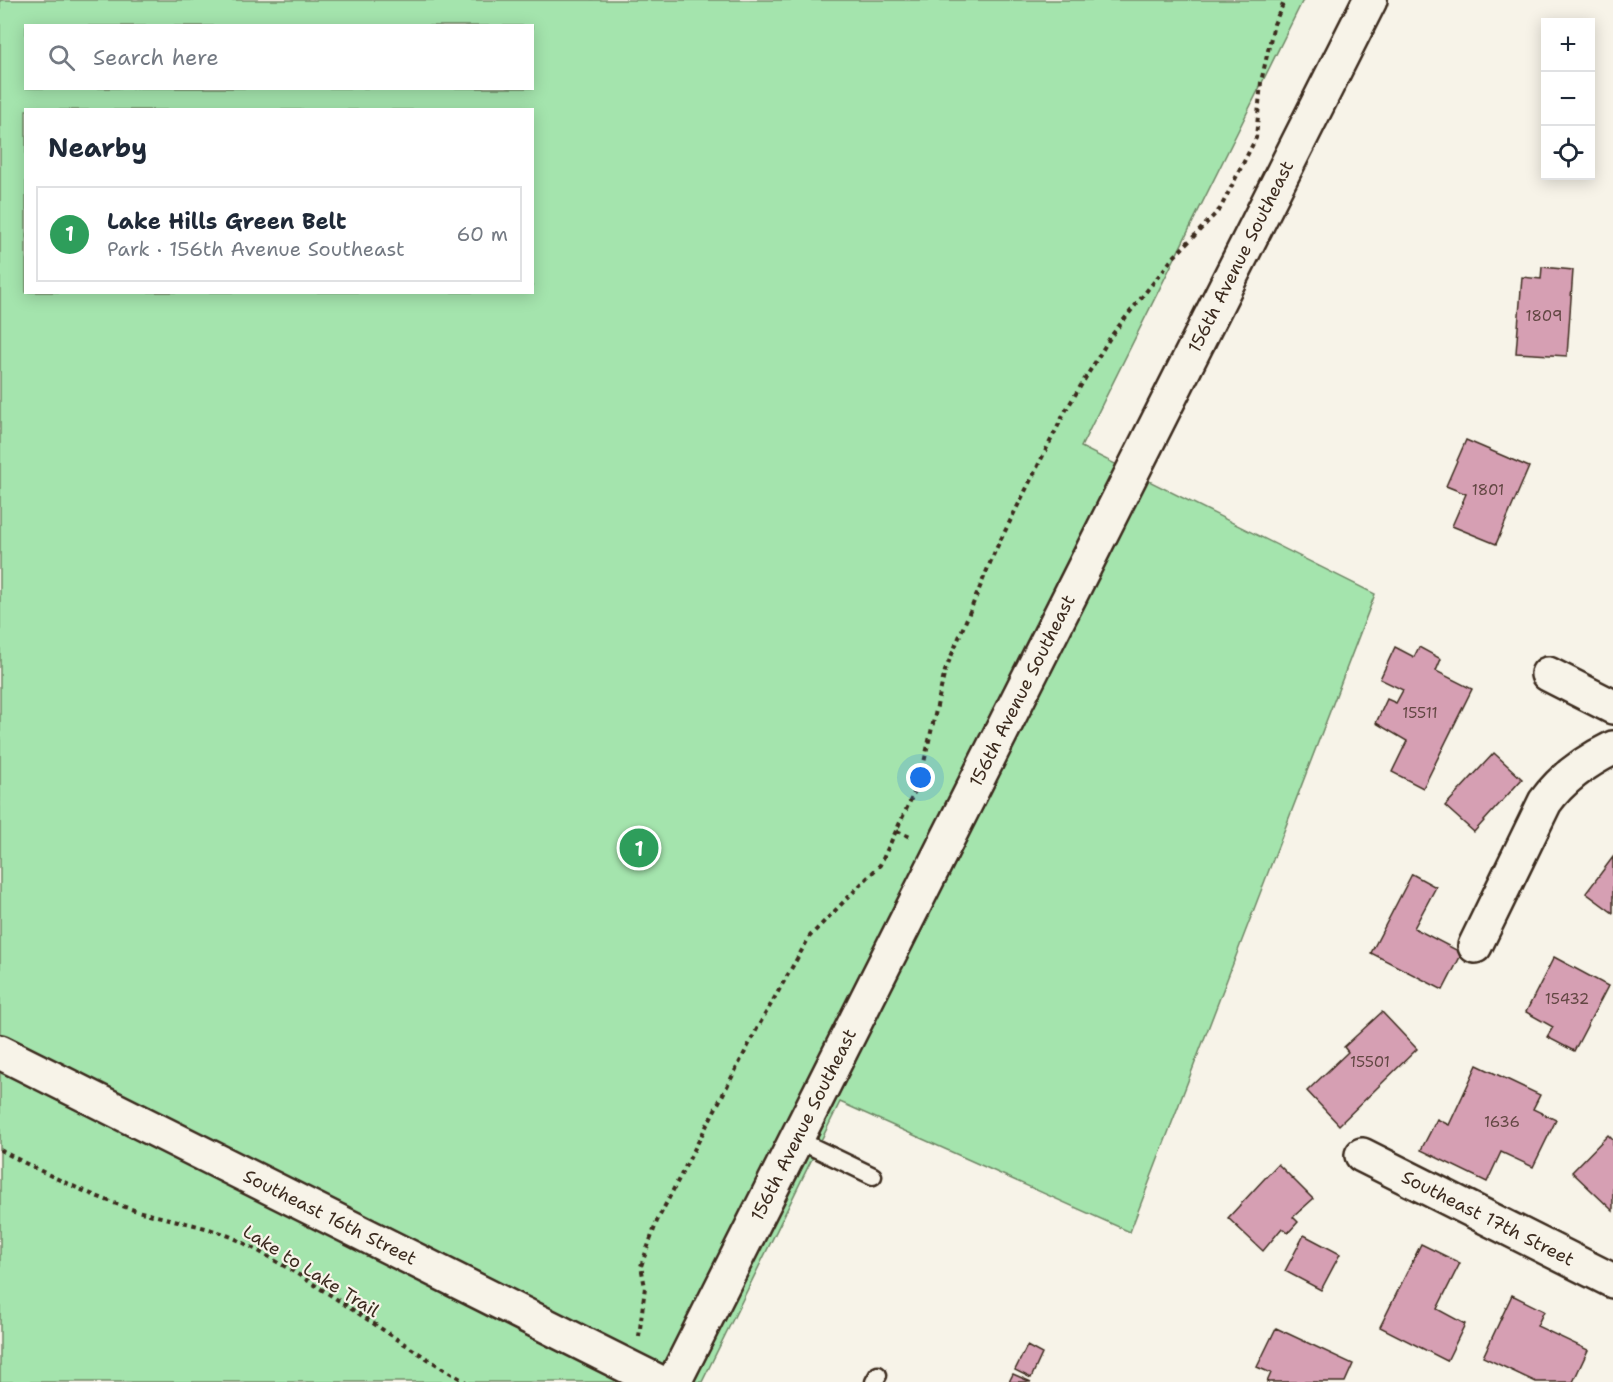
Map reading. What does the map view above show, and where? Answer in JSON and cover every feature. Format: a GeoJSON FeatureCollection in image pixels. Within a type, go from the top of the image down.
{"type":"FeatureCollection","features":[{"type":"Feature","properties":{"kind":"street","name":"156th Avenue Southeast"},"geometry":{"type":"LineString","coordinates":[[674,1382],[1370,0]]}},
{"type":"Feature","properties":{"kind":"street"},"geometry":{"type":"LineString","coordinates":[[1548,674],[1613,707]]}},
{"type":"Feature","properties":{"kind":"street"},"geometry":{"type":"LineString","coordinates":[[1475,946],[1545,802],[1560,782],[1595,757],[1613,748]]}},
{"type":"Feature","properties":{"kind":"street","name":"Southeast 16th Street"},"geometry":{"type":"LineString","coordinates":[[0,1052],[659,1382]]}},
{"type":"Feature","properties":{"kind":"street","name":"Southeast 17th Street"},"geometry":{"type":"LineString","coordinates":[[1362,1155],[1613,1281]]}},
{"type":"Feature","properties":{"kind":"lane"},"geometry":{"type":"LineString","coordinates":[[796,1138],[873,1176]]}},
{"type":"Feature","properties":{"kind":"path"},"geometry":{"type":"LineString","coordinates":[[641,1334],[645,1287],[641,1266],[657,1221],[759,1025],[810,936],[880,865],[885,857],[920,780],[945,671],[995,551],[1066,410],[1111,336],[1172,259],[1220,209],[1256,138],[1264,71],[1274,24],[1285,0]]}},
{"type":"Feature","properties":{"kind":"path","name":"Lake to Lake Trail"},"geometry":{"type":"LineString","coordinates":[[0,1150],[52,1178],[128,1208],[235,1238],[333,1298],[410,1350],[466,1382]]}},
{"type":"Feature","properties":{"kind":"green space"},"geometry":{"type":"Polygon","coordinates":[[[0,0],[1303,0],[1081,447],[1375,594],[1130,1232],[840,1102],[702,1382],[0,1382],[0,0]]]}},
{"type":"Feature","properties":{"kind":"building"},"geometry":{"type":"Polygon","coordinates":[[[1542,267],[1573,270],[1567,356],[1516,353],[1522,277],[1541,279],[1542,267]]]}},
{"type":"Feature","properties":{"kind":"building"},"geometry":{"type":"Polygon","coordinates":[[[1466,440],[1529,467],[1496,544],[1452,526],[1466,494],[1446,486],[1466,440]]]}},
{"type":"Feature","properties":{"kind":"building"},"geometry":{"type":"Polygon","coordinates":[[[1395,647],[1414,657],[1419,647],[1441,659],[1436,671],[1472,689],[1423,788],[1392,772],[1407,741],[1376,723],[1387,699],[1396,703],[1403,690],[1380,679],[1395,647]]]}},
{"type":"Feature","properties":{"kind":"building"},"geometry":{"type":"Polygon","coordinates":[[[1494,753],[1522,779],[1474,832],[1445,806],[1494,753]]]}},
{"type":"Feature","properties":{"kind":"building"},"geometry":{"type":"Polygon","coordinates":[[[1613,857],[1613,913],[1586,893],[1613,857]]]}},
{"type":"Feature","properties":{"kind":"building"},"geometry":{"type":"Polygon","coordinates":[[[1412,874],[1436,887],[1414,928],[1462,953],[1443,990],[1371,953],[1412,874]]]}},
{"type":"Feature","properties":{"kind":"building"},"geometry":{"type":"Polygon","coordinates":[[[1554,957],[1608,986],[1574,1051],[1547,1037],[1553,1027],[1526,1012],[1554,957]]]}},
{"type":"Feature","properties":{"kind":"building"},"geometry":{"type":"Polygon","coordinates":[[[1382,1012],[1417,1049],[1339,1125],[1307,1091],[1348,1052],[1344,1047],[1382,1012]]]}},
{"type":"Feature","properties":{"kind":"building"},"geometry":{"type":"Polygon","coordinates":[[[1477,1065],[1540,1095],[1533,1109],[1556,1120],[1533,1167],[1501,1152],[1487,1182],[1421,1150],[1437,1119],[1449,1125],[1477,1065]]]}},
{"type":"Feature","properties":{"kind":"building"},"geometry":{"type":"Polygon","coordinates":[[[1608,1135],[1613,1140],[1613,1211],[1572,1172],[1608,1135]]]}},
{"type":"Feature","properties":{"kind":"building"},"geometry":{"type":"Polygon","coordinates":[[[1278,1164],[1313,1199],[1293,1217],[1298,1222],[1288,1233],[1282,1228],[1263,1251],[1228,1218],[1278,1164]]]}},
{"type":"Feature","properties":{"kind":"building"},"geometry":{"type":"Polygon","coordinates":[[[1304,1235],[1340,1254],[1321,1290],[1285,1271],[1304,1235]]]}},
{"type":"Feature","properties":{"kind":"building"},"geometry":{"type":"Polygon","coordinates":[[[1421,1244],[1460,1263],[1437,1309],[1465,1324],[1447,1361],[1380,1327],[1421,1244]]]}},
{"type":"Feature","properties":{"kind":"building"},"geometry":{"type":"Polygon","coordinates":[[[1512,1295],[1544,1311],[1537,1326],[1588,1350],[1573,1382],[1536,1382],[1483,1357],[1512,1295]]]}},
{"type":"Feature","properties":{"kind":"building"},"geometry":{"type":"Polygon","coordinates":[[[1276,1328],[1353,1364],[1345,1382],[1267,1382],[1271,1373],[1257,1367],[1276,1328]]]}},
{"type":"Feature","properties":{"kind":"building"},"geometry":{"type":"Polygon","coordinates":[[[1027,1346],[1042,1354],[1031,1378],[1015,1370],[1027,1346]]]}},
{"type":"Feature","properties":{"kind":"building"},"geometry":{"type":"Polygon","coordinates":[[[1013,1374],[1031,1382],[1009,1382],[1013,1374]]]}},
{"type":"Feature","properties":{"kind":"place","name":"Lake Hills Green Belt"},"geometry":{"type":"Point","coordinates":[639,848]}}]}
